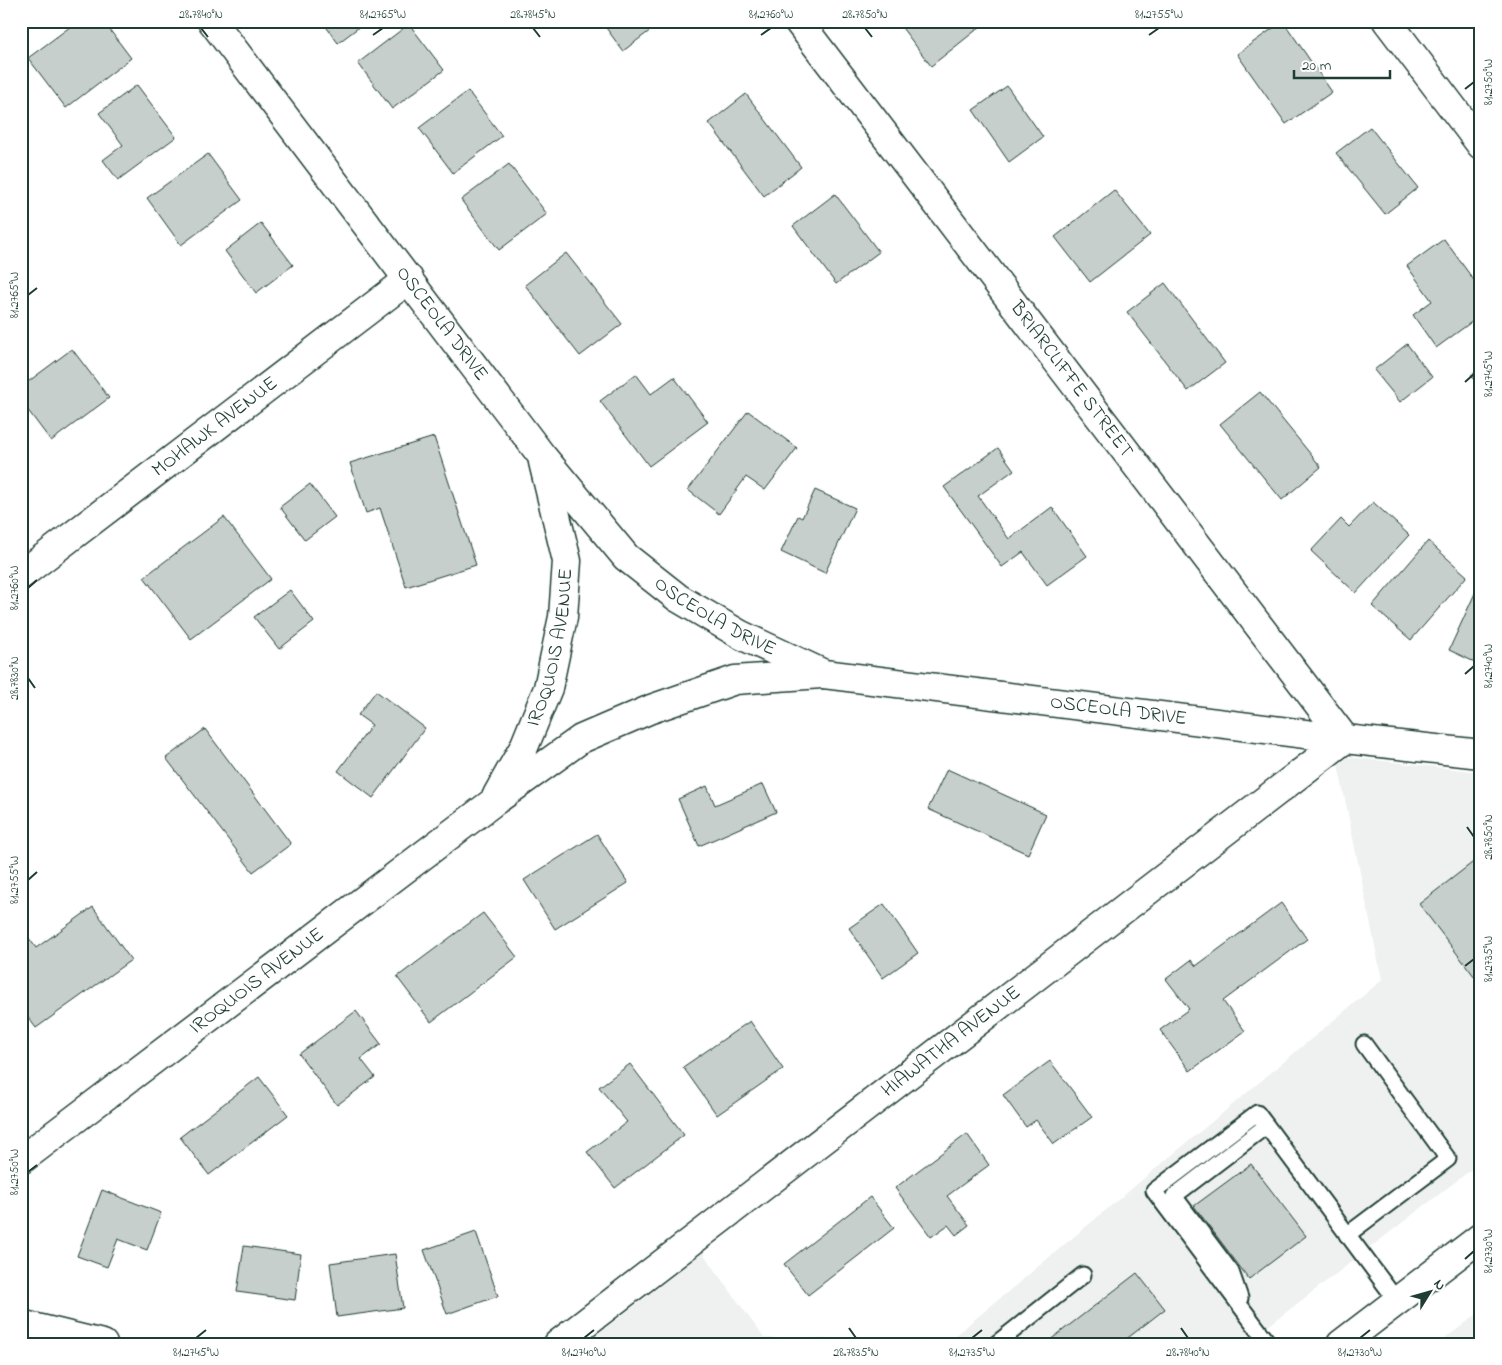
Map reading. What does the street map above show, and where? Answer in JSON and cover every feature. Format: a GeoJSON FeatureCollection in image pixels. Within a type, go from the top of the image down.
{"type":"FeatureCollection","features":[{"type":"Feature","properties":{"kind":"street","name":"OSCEOLA DRIVE"},"geometry":{"type":"LineString","coordinates":[[212,21],[542,456],[626,557],[678,598],[741,635],[824,674],[1345,739],[1481,754]]}},
{"type":"Feature","properties":{"kind":"street","name":"BRIARCLIFFE STREET"},"geometry":{"type":"LineString","coordinates":[[798,21],[1345,739]]}},
{"type":"Feature","properties":{"kind":"street"},"geometry":{"type":"LineString","coordinates":[[1387,21],[1481,145]]}},
{"type":"Feature","properties":{"kind":"street","name":"MOHAWK AVENUE"},"geometry":{"type":"LineString","coordinates":[[21,575],[409,279]]}},
{"type":"Feature","properties":{"kind":"street","name":"IROQUOIS AVENUE"},"geometry":{"type":"LineString","coordinates":[[492,803],[524,747],[548,688],[563,617],[567,561],[542,456]]}},
{"type":"Feature","properties":{"kind":"street","name":"IROQUOIS AVENUE"},"geometry":{"type":"LineString","coordinates":[[21,1160],[492,803],[581,739],[651,709],[736,680],[824,674]]}},
{"type":"Feature","properties":{"kind":"street","name":"HIAWATHA AVENUE"},"geometry":{"type":"LineString","coordinates":[[558,1344],[1345,739]]}},
{"type":"Feature","properties":{"kind":"street"},"geometry":{"type":"LineString","coordinates":[[1349,1341],[1397,1300],[1481,1237]]}},
{"type":"Feature","properties":{"kind":"street"},"geometry":{"type":"LineString","coordinates":[[21,1324],[103,1344]]}},
{"type":"Feature","properties":{"kind":"lane"},"geometry":{"type":"LineString","coordinates":[[1347,1234],[1448,1159],[1364,1044]]}},
{"type":"Feature","properties":{"kind":"lane"},"geometry":{"type":"LineString","coordinates":[[1269,1344],[1154,1190],[1256,1113],[1397,1300]]}},
{"type":"Feature","properties":{"kind":"lane"},"geometry":{"type":"LineString","coordinates":[[1243,1309],[1231,1272],[1174,1196],[1266,1126]]}},
{"type":"Feature","properties":{"kind":"lane"},"geometry":{"type":"LineString","coordinates":[[996,1344],[1083,1275]]}},
{"type":"Feature","properties":{"kind":"shaded area"},"geometry":{"type":"Polygon","coordinates":[[[1348,757],[1481,772],[1481,1162],[1245,1344],[585,1344],[703,1253],[764,1338],[950,1340],[1382,980],[1338,765],[1348,757]]]}},
{"type":"Feature","properties":{"kind":"shaded area"},"geometry":{"type":"Polygon","coordinates":[[[1481,1311],[1481,1344],[1438,1344],[1481,1311]]]}},
{"type":"Feature","properties":{"kind":"building"},"geometry":{"type":"Polygon","coordinates":[[[78,21],[103,21],[131,58],[66,108],[28,58],[78,21]]]}},
{"type":"Feature","properties":{"kind":"building"},"geometry":{"type":"Polygon","coordinates":[[[322,21],[367,21],[338,43],[322,21]]]}},
{"type":"Feature","properties":{"kind":"building"},"geometry":{"type":"Polygon","coordinates":[[[601,21],[663,21],[623,51],[601,21]]]}},
{"type":"Feature","properties":{"kind":"building"},"geometry":{"type":"Polygon","coordinates":[[[897,21],[976,21],[980,27],[931,66],[897,21]]]}},
{"type":"Feature","properties":{"kind":"building"},"geometry":{"type":"Polygon","coordinates":[[[1283,21],[1332,92],[1286,124],[1237,54],[1283,21]]]}},
{"type":"Feature","properties":{"kind":"building"},"geometry":{"type":"Polygon","coordinates":[[[409,24],[444,70],[392,109],[358,63],[409,24]]]}},
{"type":"Feature","properties":{"kind":"building"},"geometry":{"type":"Polygon","coordinates":[[[137,85],[176,137],[118,180],[103,160],[123,145],[99,113],[137,85]]]}},
{"type":"Feature","properties":{"kind":"building"},"geometry":{"type":"Polygon","coordinates":[[[1007,86],[1043,137],[1009,162],[973,110],[1007,86]]]}},
{"type":"Feature","properties":{"kind":"building"},"geometry":{"type":"Polygon","coordinates":[[[468,91],[502,136],[453,173],[419,128],[468,91]]]}},
{"type":"Feature","properties":{"kind":"building"},"geometry":{"type":"Polygon","coordinates":[[[746,94],[801,167],[764,196],[709,123],[746,94]]]}},
{"type":"Feature","properties":{"kind":"building"},"geometry":{"type":"Polygon","coordinates":[[[1370,127],[1418,188],[1385,214],[1336,153],[1370,127]]]}},
{"type":"Feature","properties":{"kind":"building"},"geometry":{"type":"Polygon","coordinates":[[[208,154],[242,200],[181,245],[147,198],[208,154]]]}},
{"type":"Feature","properties":{"kind":"building"},"geometry":{"type":"Polygon","coordinates":[[[509,164],[547,214],[499,250],[461,200],[509,164]]]}},
{"type":"Feature","properties":{"kind":"building"},"geometry":{"type":"Polygon","coordinates":[[[1114,190],[1150,235],[1090,282],[1055,237],[1114,190]]]}},
{"type":"Feature","properties":{"kind":"building"},"geometry":{"type":"Polygon","coordinates":[[[835,194],[879,252],[836,284],[793,226],[835,194]]]}},
{"type":"Feature","properties":{"kind":"building"},"geometry":{"type":"Polygon","coordinates":[[[261,223],[293,265],[256,293],[225,251],[261,223]]]}},
{"type":"Feature","properties":{"kind":"building"},"geometry":{"type":"Polygon","coordinates":[[[1444,239],[1481,290],[1481,315],[1436,348],[1413,315],[1432,301],[1407,266],[1444,239]]]}},
{"type":"Feature","properties":{"kind":"building"},"geometry":{"type":"Polygon","coordinates":[[[566,253],[622,324],[580,356],[525,285],[566,253]]]}},
{"type":"Feature","properties":{"kind":"building"},"geometry":{"type":"Polygon","coordinates":[[[1165,283],[1225,363],[1188,391],[1127,312],[1165,283]]]}},
{"type":"Feature","properties":{"kind":"building"},"geometry":{"type":"Polygon","coordinates":[[[1407,344],[1432,377],[1400,402],[1374,370],[1407,344]]]}},
{"type":"Feature","properties":{"kind":"building"},"geometry":{"type":"Polygon","coordinates":[[[72,349],[109,398],[51,441],[21,401],[21,387],[72,349]]]}},
{"type":"Feature","properties":{"kind":"building"},"geometry":{"type":"Polygon","coordinates":[[[1481,368],[1481,388],[1471,375],[1481,368]]]}},
{"type":"Feature","properties":{"kind":"building"},"geometry":{"type":"Polygon","coordinates":[[[636,374],[651,394],[674,377],[708,422],[649,466],[600,401],[636,374]]]}},
{"type":"Feature","properties":{"kind":"building"},"geometry":{"type":"Polygon","coordinates":[[[1260,392],[1321,467],[1282,500],[1220,424],[1260,392]]]}},
{"type":"Feature","properties":{"kind":"building"},"geometry":{"type":"Polygon","coordinates":[[[748,411],[797,448],[765,490],[746,477],[719,514],[688,490],[748,411]]]}},
{"type":"Feature","properties":{"kind":"building"},"geometry":{"type":"Polygon","coordinates":[[[434,437],[476,565],[406,587],[380,508],[366,513],[350,463],[434,437]]]}},
{"type":"Feature","properties":{"kind":"building"},"geometry":{"type":"Polygon","coordinates":[[[998,448],[1014,470],[978,496],[1009,539],[1052,507],[1087,556],[1047,585],[1023,552],[1002,567],[944,487],[998,448]]]}},
{"type":"Feature","properties":{"kind":"building"},"geometry":{"type":"Polygon","coordinates":[[[310,484],[335,517],[305,540],[280,507],[310,484]]]}},
{"type":"Feature","properties":{"kind":"building"},"geometry":{"type":"Polygon","coordinates":[[[815,490],[855,508],[825,573],[781,552],[798,516],[802,518],[815,490]]]}},
{"type":"Feature","properties":{"kind":"building"},"geometry":{"type":"Polygon","coordinates":[[[1373,502],[1409,535],[1356,593],[1311,551],[1341,519],[1349,527],[1373,502]]]}},
{"type":"Feature","properties":{"kind":"building"},"geometry":{"type":"Polygon","coordinates":[[[224,517],[271,579],[191,639],[144,577],[224,517]]]}},
{"type":"Feature","properties":{"kind":"building"},"geometry":{"type":"Polygon","coordinates":[[[1428,541],[1467,576],[1411,640],[1372,606],[1428,541]]]}},
{"type":"Feature","properties":{"kind":"building"},"geometry":{"type":"Polygon","coordinates":[[[1481,580],[1481,665],[1449,650],[1481,580]]]}},
{"type":"Feature","properties":{"kind":"building"},"geometry":{"type":"Polygon","coordinates":[[[290,590],[314,622],[279,649],[254,617],[290,590]]]}},
{"type":"Feature","properties":{"kind":"building"},"geometry":{"type":"Polygon","coordinates":[[[376,691],[425,728],[373,798],[338,771],[372,725],[358,715],[376,691]]]}},
{"type":"Feature","properties":{"kind":"building"},"geometry":{"type":"Polygon","coordinates":[[[205,729],[291,844],[253,872],[166,758],[205,729]]]}},
{"type":"Feature","properties":{"kind":"building"},"geometry":{"type":"Polygon","coordinates":[[[947,769],[1046,814],[1028,854],[928,809],[947,769]]]}},
{"type":"Feature","properties":{"kind":"building"},"geometry":{"type":"Polygon","coordinates":[[[763,784],[776,812],[699,846],[678,799],[707,786],[715,805],[763,784]]]}},
{"type":"Feature","properties":{"kind":"building"},"geometry":{"type":"Polygon","coordinates":[[[597,834],[628,883],[555,929],[524,880],[597,834]]]}},
{"type":"Feature","properties":{"kind":"building"},"geometry":{"type":"Polygon","coordinates":[[[1481,856],[1481,985],[1419,904],[1481,856]]]}},
{"type":"Feature","properties":{"kind":"building"},"geometry":{"type":"Polygon","coordinates":[[[1281,903],[1307,939],[1223,1001],[1245,1031],[1190,1071],[1160,1030],[1189,1009],[1166,979],[1191,960],[1196,966],[1281,903]]]}},
{"type":"Feature","properties":{"kind":"building"},"geometry":{"type":"Polygon","coordinates":[[[884,904],[918,953],[883,978],[849,928],[884,904]]]}},
{"type":"Feature","properties":{"kind":"building"},"geometry":{"type":"Polygon","coordinates":[[[93,907],[131,960],[36,1028],[21,1008],[21,927],[36,948],[93,907]]]}},
{"type":"Feature","properties":{"kind":"building"},"geometry":{"type":"Polygon","coordinates":[[[483,913],[517,957],[431,1022],[397,977],[483,913]]]}},
{"type":"Feature","properties":{"kind":"building"},"geometry":{"type":"Polygon","coordinates":[[[356,1011],[381,1044],[361,1059],[375,1077],[337,1105],[299,1054],[356,1011]]]}},
{"type":"Feature","properties":{"kind":"building"},"geometry":{"type":"Polygon","coordinates":[[[750,1021],[783,1069],[717,1115],[683,1067],[750,1021]]]}},
{"type":"Feature","properties":{"kind":"building"},"geometry":{"type":"Polygon","coordinates":[[[1050,1061],[1092,1117],[1054,1144],[1036,1120],[1026,1127],[1003,1095],[1050,1061]]]}},
{"type":"Feature","properties":{"kind":"building"},"geometry":{"type":"Polygon","coordinates":[[[630,1064],[684,1135],[615,1188],[587,1152],[627,1122],[599,1087],[630,1064]]]}},
{"type":"Feature","properties":{"kind":"building"},"geometry":{"type":"Polygon","coordinates":[[[259,1077],[288,1115],[209,1175],[180,1137],[259,1077]]]}},
{"type":"Feature","properties":{"kind":"building"},"geometry":{"type":"Polygon","coordinates":[[[967,1134],[989,1165],[947,1196],[969,1225],[956,1235],[948,1225],[931,1237],[895,1188],[967,1134]]]}},
{"type":"Feature","properties":{"kind":"building"},"geometry":{"type":"Polygon","coordinates":[[[1251,1164],[1306,1236],[1249,1279],[1194,1206],[1251,1164]]]}},
{"type":"Feature","properties":{"kind":"building"},"geometry":{"type":"Polygon","coordinates":[[[102,1190],[161,1213],[147,1250],[118,1239],[107,1267],[77,1256],[102,1190]]]}},
{"type":"Feature","properties":{"kind":"building"},"geometry":{"type":"Polygon","coordinates":[[[870,1197],[894,1228],[808,1295],[784,1264],[870,1197]]]}},
{"type":"Feature","properties":{"kind":"building"},"geometry":{"type":"Polygon","coordinates":[[[476,1232],[498,1296],[447,1314],[424,1250],[476,1232]]]}},
{"type":"Feature","properties":{"kind":"building"},"geometry":{"type":"Polygon","coordinates":[[[244,1246],[301,1254],[295,1300],[237,1292],[244,1246]]]}},
{"type":"Feature","properties":{"kind":"building"},"geometry":{"type":"Polygon","coordinates":[[[395,1254],[403,1308],[337,1317],[330,1263],[395,1254]]]}},
{"type":"Feature","properties":{"kind":"building"},"geometry":{"type":"Polygon","coordinates":[[[1137,1273],[1165,1309],[1120,1344],[1107,1344],[1105,1340],[1100,1344],[1045,1344],[1137,1273]]]}}]}
